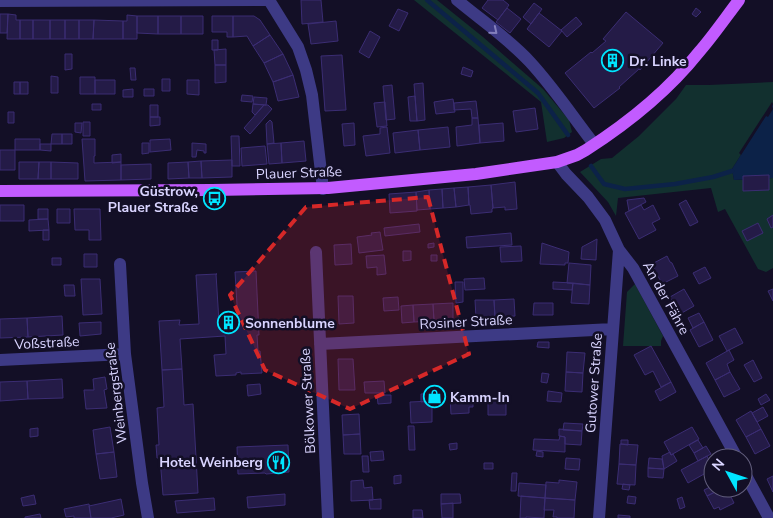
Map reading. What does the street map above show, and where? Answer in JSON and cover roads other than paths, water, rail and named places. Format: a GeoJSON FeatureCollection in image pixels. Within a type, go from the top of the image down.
{"type":"FeatureCollection","features":[{"type":"Feature","properties":{"kind":"main road","name":"Plauer Straße"},"geometry":{"type":"LineString","coordinates":[[0,191],[323,189],[476,174],[557,162],[577,155],[639,113],[677,78],[699,53],[739,0]]}},
{"type":"Feature","properties":{"kind":"street"},"geometry":{"type":"LineString","coordinates":[[0,0],[269,0],[298,46],[306,70],[312,95],[323,189]]}},
{"type":"Feature","properties":{"kind":"street"},"geometry":{"type":"LineString","coordinates":[[457,0],[516,48],[529,61],[545,78],[594,144]]}},
{"type":"Feature","properties":{"kind":"street","name":"An der Fähre"},"geometry":{"type":"LineString","coordinates":[[557,162],[588,197],[605,220],[619,250],[633,268],[732,448]]}},
{"type":"Feature","properties":{"kind":"street","name":"Gutower Straße"},"geometry":{"type":"LineString","coordinates":[[599,518],[619,250]]}},
{"type":"Feature","properties":{"kind":"street","name":"Bölkower Straße"},"geometry":{"type":"LineString","coordinates":[[316,252],[328,518]]}},
{"type":"Feature","properties":{"kind":"street","name":"Weinbergstraße"},"geometry":{"type":"LineString","coordinates":[[120,264],[125,354],[148,518]]}},
{"type":"Feature","properties":{"kind":"street","name":"Rosiner Straße"},"geometry":{"type":"LineString","coordinates":[[320,344],[613,329]]}},
{"type":"Feature","properties":{"kind":"street","name":"Voßstraße"},"geometry":{"type":"LineString","coordinates":[[0,360],[125,354]]}},
{"type":"Feature","properties":{"kind":"street"},"geometry":{"type":"LineString","coordinates":[[753,488],[769,518]]}},
{"type":"Feature","properties":{"kind":"water"},"geometry":{"type":"Polygon","coordinates":[[[773,104],[773,178],[734,180],[732,169],[773,104]]]}},
{"type":"Feature","properties":{"kind":"waterway"},"geometry":{"type":"LineString","coordinates":[[427,0],[538,93],[568,135]]}},
{"type":"Feature","properties":{"kind":"waterway"},"geometry":{"type":"LineString","coordinates":[[591,166],[604,184],[625,189],[675,184],[713,177],[732,171]]}},
{"type":"Feature","properties":{"kind":"place","name":"Dr. Linke"},"geometry":{"type":"Point","coordinates":[613,61]}},
{"type":"Feature","properties":{"kind":"place","name":"Güstrow, Plauer Straße"},"geometry":{"type":"Point","coordinates":[214,199]}},
{"type":"Feature","properties":{"kind":"place","name":"Sonnenblume"},"geometry":{"type":"Point","coordinates":[229,323]}},
{"type":"Feature","properties":{"kind":"place","name":"Kamm-In"},"geometry":{"type":"Point","coordinates":[434,397]}},
{"type":"Feature","properties":{"kind":"place","name":"Hotel Weinberg"},"geometry":{"type":"Point","coordinates":[279,462]}}]}
